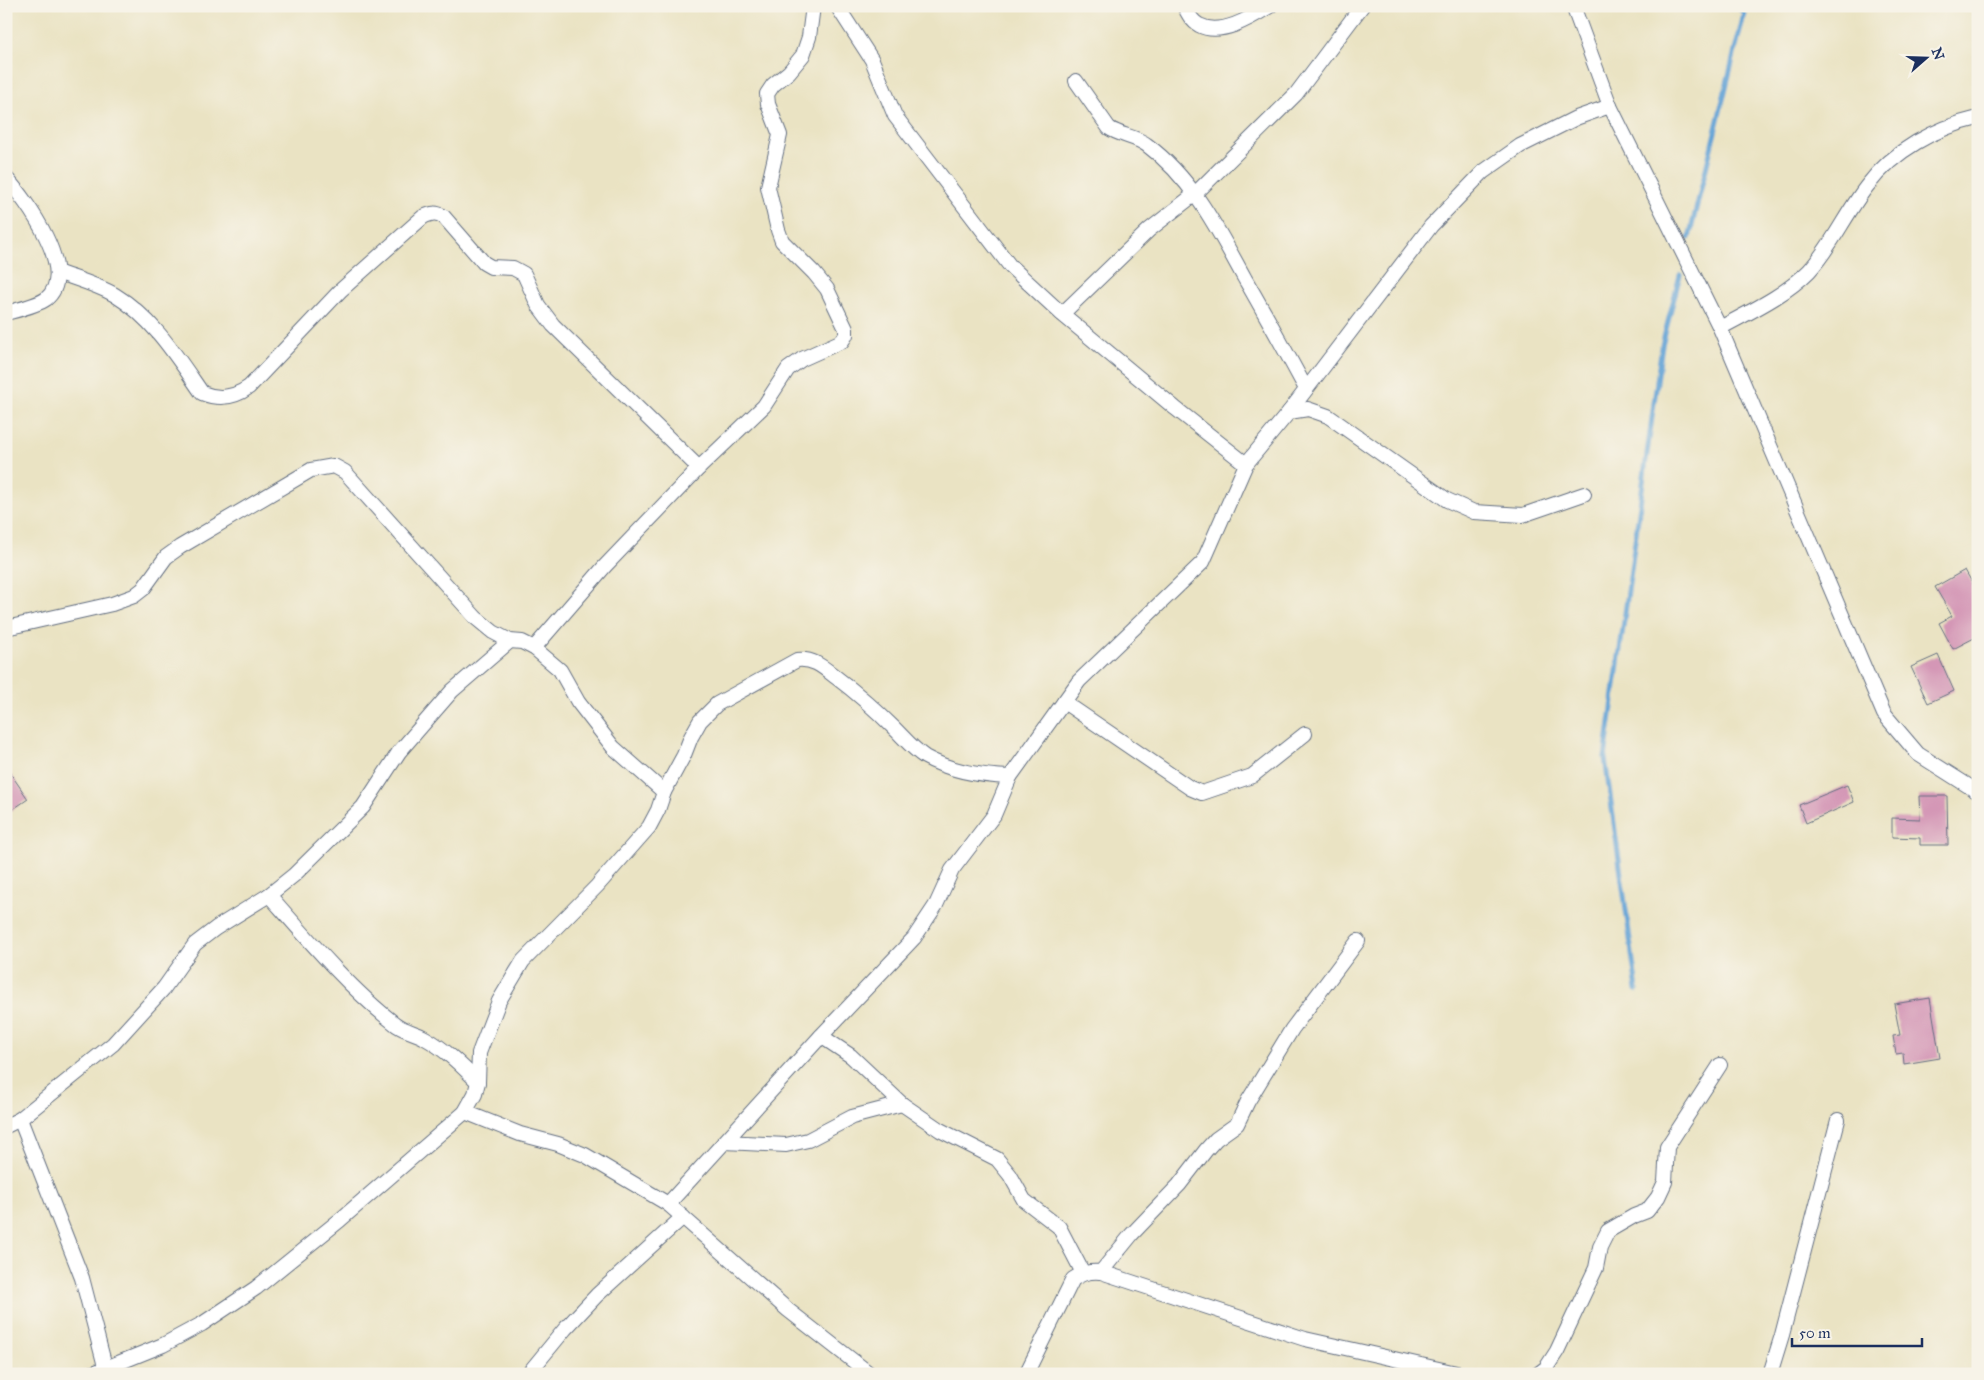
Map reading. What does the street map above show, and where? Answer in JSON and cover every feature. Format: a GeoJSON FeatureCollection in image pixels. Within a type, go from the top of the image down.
{"type":"FeatureCollection","features":[{"type":"Feature","properties":{"kind":"street"},"geometry":{"type":"LineString","coordinates":[[534,648],[605,566],[699,468],[764,406],[794,364],[842,341],[846,335],[846,329],[827,289],[782,240],[768,187],[780,135],[768,104],[767,94],[772,85],[789,72],[803,55],[809,37],[813,6]]}},
{"type":"Feature","properties":{"kind":"street"},"geometry":{"type":"LineString","coordinates":[[837,6],[872,60],[895,116],[1010,266],[1062,314],[1246,464]]}},
{"type":"Feature","properties":{"kind":"street"},"geometry":{"type":"LineString","coordinates":[[1184,6],[1191,19],[1198,25],[1206,28],[1226,28],[1246,21],[1270,6]]}},
{"type":"Feature","properties":{"kind":"street"},"geometry":{"type":"LineString","coordinates":[[1062,314],[1149,230],[1195,194],[1296,94],[1362,6]]}},
{"type":"Feature","properties":{"kind":"street"},"geometry":{"type":"LineString","coordinates":[[1573,6],[1610,106],[1720,328],[1884,714],[1918,754],[1978,792]]}},
{"type":"Feature","properties":{"kind":"street"},"geometry":{"type":"LineString","coordinates":[[1076,81],[1109,128],[1116,133],[1136,138],[1146,144],[1161,157],[1195,194],[1216,224],[1306,389]]}},
{"type":"Feature","properties":{"kind":"street"},"geometry":{"type":"LineString","coordinates":[[668,1204],[821,1036],[914,938],[936,904],[952,870],[994,816],[1010,777],[1079,681],[1203,562],[1246,464],[1289,412],[1431,226],[1483,172],[1520,146],[1576,118],[1610,106]]}},
{"type":"Feature","properties":{"kind":"street"},"geometry":{"type":"LineString","coordinates":[[1720,328],[1780,295],[1809,271],[1826,249],[1867,186],[1889,162],[1916,142],[1956,123],[1978,118]]}},
{"type":"Feature","properties":{"kind":"street"},"geometry":{"type":"LineString","coordinates":[[6,178],[23,196],[54,253],[57,272],[55,288],[45,300],[6,313]]}},
{"type":"Feature","properties":{"kind":"street"},"geometry":{"type":"LineString","coordinates":[[57,272],[114,294],[136,309],[162,336],[202,393],[211,397],[226,398],[249,387],[341,290],[423,217],[432,213],[439,214],[444,217],[484,263],[490,267],[513,268],[524,274],[538,304],[553,325],[699,468]]}},
{"type":"Feature","properties":{"kind":"street"},"geometry":{"type":"LineString","coordinates":[[1289,412],[1308,409],[1328,416],[1447,500],[1474,512],[1523,515],[1584,494]]}},
{"type":"Feature","properties":{"kind":"street"},"geometry":{"type":"LineString","coordinates":[[6,628],[112,604],[134,596],[143,589],[166,557],[180,547],[311,470],[334,466],[345,472],[476,618],[492,632],[534,648],[560,670],[578,702],[612,747],[664,792]]}},
{"type":"Feature","properties":{"kind":"street"},"geometry":{"type":"LineString","coordinates":[[6,1126],[20,1119],[113,1044],[164,988],[196,944],[216,928],[269,894],[294,875],[363,807],[404,745],[452,691],[510,640]]}},
{"type":"Feature","properties":{"kind":"street"},"geometry":{"type":"LineString","coordinates":[[91,1374],[106,1371],[163,1345],[202,1324],[256,1288],[340,1220],[465,1112],[475,1094],[478,1082],[479,1054],[499,1001],[511,980],[523,961],[610,872],[649,827],[658,810],[664,792],[700,721],[717,704],[796,660],[806,659],[816,663],[860,695],[914,749],[926,757],[938,763],[973,773],[1010,777]]}},
{"type":"Feature","properties":{"kind":"street"},"geometry":{"type":"LineString","coordinates":[[1064,702],[1190,788],[1202,794],[1252,776],[1305,734]]}},
{"type":"Feature","properties":{"kind":"street"},"geometry":{"type":"LineString","coordinates":[[269,894],[311,942],[376,1008],[396,1025],[424,1037],[437,1046],[478,1082]]}},
{"type":"Feature","properties":{"kind":"street"},"geometry":{"type":"LineString","coordinates":[[1101,1272],[1132,1234],[1179,1185],[1216,1139],[1237,1124],[1248,1100],[1292,1029],[1358,940]]}},
{"type":"Feature","properties":{"kind":"street"},"geometry":{"type":"LineString","coordinates":[[821,1036],[851,1056],[902,1104],[940,1130],[997,1159],[1010,1175],[1024,1200],[1059,1227],[1083,1273]]}},
{"type":"Feature","properties":{"kind":"street"},"geometry":{"type":"LineString","coordinates":[[1538,1374],[1546,1368],[1557,1351],[1596,1268],[1600,1246],[1608,1231],[1647,1211],[1658,1197],[1665,1182],[1667,1147],[1720,1065]]}},
{"type":"Feature","properties":{"kind":"street"},"geometry":{"type":"LineString","coordinates":[[725,1142],[786,1145],[808,1140],[852,1117],[902,1104]]}},
{"type":"Feature","properties":{"kind":"street"},"geometry":{"type":"LineString","coordinates":[[465,1112],[520,1134],[558,1144],[585,1155],[668,1204],[788,1310],[870,1374]]}},
{"type":"Feature","properties":{"kind":"street"},"geometry":{"type":"LineString","coordinates":[[20,1119],[82,1278],[106,1371]]}},
{"type":"Feature","properties":{"kind":"street"},"geometry":{"type":"LineString","coordinates":[[1770,1374],[1782,1335],[1838,1120]]}},
{"type":"Feature","properties":{"kind":"street"},"geometry":{"type":"LineString","coordinates":[[528,1374],[565,1329],[597,1295],[683,1217]]}},
{"type":"Feature","properties":{"kind":"street"},"geometry":{"type":"LineString","coordinates":[[1026,1374],[1073,1279],[1083,1273],[1101,1272],[1305,1339],[1461,1374]]}},
{"type":"Feature","properties":{"kind":"building"},"geometry":{"type":"Polygon","coordinates":[[[1965,570],[1978,593],[1978,636],[1953,649],[1939,623],[1952,616],[1935,587],[1965,570]]]}},
{"type":"Feature","properties":{"kind":"building"},"geometry":{"type":"Polygon","coordinates":[[[1938,655],[1954,691],[1928,703],[1911,667],[1938,655]]]}},
{"type":"Feature","properties":{"kind":"building"},"geometry":{"type":"Polygon","coordinates":[[[6,767],[28,799],[6,814],[6,767]]]}},
{"type":"Feature","properties":{"kind":"building"},"geometry":{"type":"Polygon","coordinates":[[[1847,785],[1854,802],[1806,823],[1799,805],[1847,785]]]}},
{"type":"Feature","properties":{"kind":"building"},"geometry":{"type":"Polygon","coordinates":[[[1919,796],[1947,796],[1948,845],[1920,845],[1920,838],[1892,837],[1892,818],[1920,819],[1919,796]]]}},
{"type":"Feature","properties":{"kind":"building"},"geometry":{"type":"Polygon","coordinates":[[[1930,998],[1940,1058],[1904,1064],[1903,1053],[1896,1054],[1893,1036],[1900,1035],[1894,1004],[1930,998]]]}},
{"type":"Feature","properties":{"kind":"waterway"},"geometry":{"type":"LineString","coordinates":[[1689,238],[1744,14],[1738,6]]}},
{"type":"Feature","properties":{"kind":"waterway"},"geometry":{"type":"LineString","coordinates":[[1637,990],[1605,758],[1662,345],[1680,275]]}}]}
